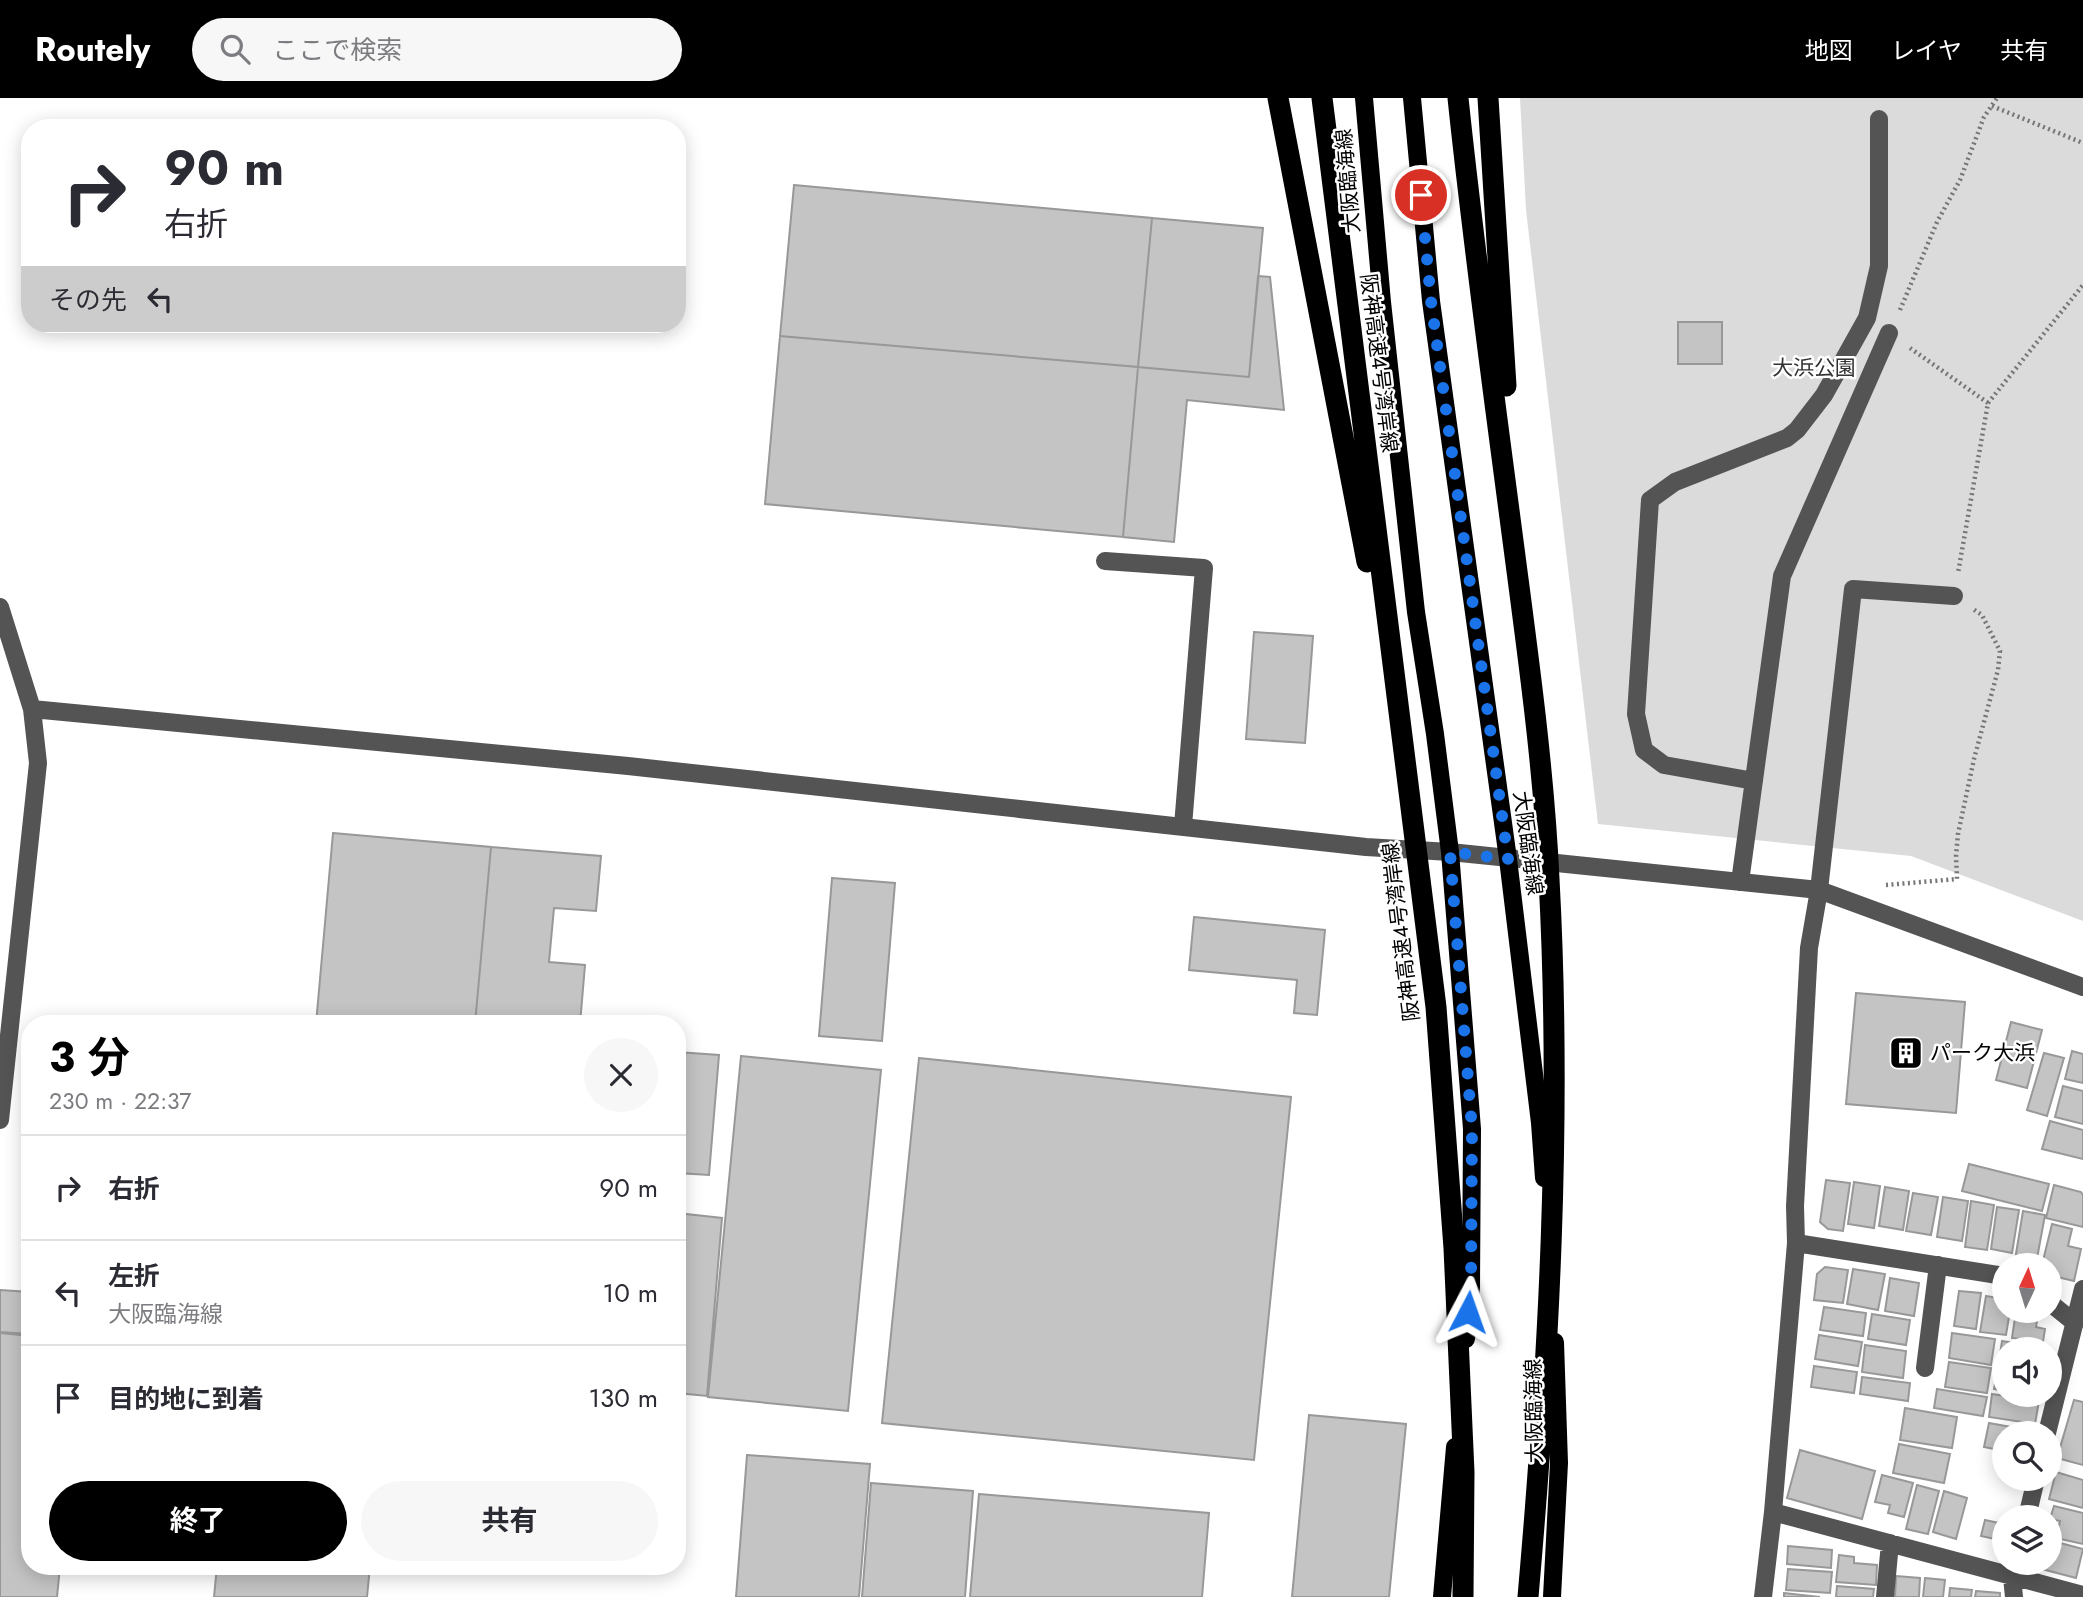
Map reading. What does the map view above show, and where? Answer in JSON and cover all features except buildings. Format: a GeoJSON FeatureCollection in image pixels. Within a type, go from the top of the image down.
{"type":"FeatureCollection","features":[{"type":"Feature","properties":{"kind":"highway"},"geometry":{"type":"LineString","coordinates":[[1278,98],[1404,750]]}},
{"type":"Feature","properties":{"kind":"highway","name":"阪神高速4号湾岸線"},"geometry":{"type":"LineString","coordinates":[[1322,98],[1436,1007],[1454,1248],[1464,1472],[1463,1597]]}},
{"type":"Feature","properties":{"kind":"highway"},"geometry":{"type":"LineString","coordinates":[[1458,98],[1468,195],[1535,709],[1548,865],[1555,1042],[1554,1187],[1528,1597]]}},
{"type":"Feature","properties":{"kind":"highway"},"geometry":{"type":"LineString","coordinates":[[1488,98],[1507,415],[1509,512]]}},
{"type":"Feature","properties":{"kind":"main road","name":"大阪臨海線"},"geometry":{"type":"LineString","coordinates":[[1364,98],[1381,289],[1416,612],[1450,852],[1472,1129],[1471,1274],[1442,1597]]}},
{"type":"Feature","properties":{"kind":"main road","name":"大阪臨海線"},"geometry":{"type":"LineString","coordinates":[[1412,98],[1431,301],[1508,859],[1540,1123],[1553,1296],[1559,1462],[1552,1597]]}},
{"type":"Feature","properties":{"kind":"street"},"geometry":{"type":"LineString","coordinates":[[1754,781],[1664,765],[1643,750],[1636,714],[1650,500],[1675,482],[1787,438],[1797,430],[1824,395],[1867,317],[1879,267],[1879,119]]}},
{"type":"Feature","properties":{"kind":"street"},"geometry":{"type":"LineString","coordinates":[[1740,882],[1782,576],[1889,333]]}},
{"type":"Feature","properties":{"kind":"street"},"geometry":{"type":"LineString","coordinates":[[1105,561],[1204,568],[1183,827]]}},
{"type":"Feature","properties":{"kind":"street"},"geometry":{"type":"LineString","coordinates":[[1763,1597],[1796,1243],[1795,1206],[1809,948],[1819,890],[1853,589],[1954,596]]}},
{"type":"Feature","properties":{"kind":"street"},"geometry":{"type":"LineString","coordinates":[[0,607],[32,709],[38,763],[0,1121]]}},
{"type":"Feature","properties":{"kind":"street"},"geometry":{"type":"LineString","coordinates":[[32,709],[642,767],[1366,847],[1450,852],[1819,890],[2083,987]]}},
{"type":"Feature","properties":{"kind":"street"},"geometry":{"type":"LineString","coordinates":[[1796,1243],[1992,1274]]}},
{"type":"Feature","properties":{"kind":"street"},"geometry":{"type":"LineString","coordinates":[[1925,1368],[1938,1265]]}},
{"type":"Feature","properties":{"kind":"street"},"geometry":{"type":"LineString","coordinates":[[2050,1421],[2083,1289]]}},
{"type":"Feature","properties":{"kind":"street"},"geometry":{"type":"LineString","coordinates":[[2062,1312],[2075,1323]]}},
{"type":"Feature","properties":{"kind":"street"},"geometry":{"type":"LineString","coordinates":[[1773,1512],[1890,1543],[1992,1565]]}},
{"type":"Feature","properties":{"kind":"street"},"geometry":{"type":"LineString","coordinates":[[1885,1597],[1890,1543]]}},
{"type":"Feature","properties":{"kind":"street"},"geometry":{"type":"LineString","coordinates":[[2014,1575],[2014,1597]]}},
{"type":"Feature","properties":{"kind":"street"},"geometry":{"type":"LineString","coordinates":[[2028,1575],[2083,1595]]}},
{"type":"Feature","properties":{"kind":"path"},"geometry":{"type":"LineString","coordinates":[[1988,403],[1889,333],[1937,222],[1960,180],[1983,117],[1997,98]]}},
{"type":"Feature","properties":{"kind":"path"},"geometry":{"type":"LineString","coordinates":[[1992,106],[2083,143]]}},
{"type":"Feature","properties":{"kind":"path"},"geometry":{"type":"LineString","coordinates":[[1874,886],[1957,879],[1958,834],[1998,670],[2000,651],[1982,615],[1954,596],[1988,403],[2083,285]]}},
{"type":"Feature","properties":{"kind":"green space","name":"大浜公園"},"geometry":{"type":"Polygon","coordinates":[[[1520,98],[2083,98],[2083,921],[1911,856],[1598,824],[1526,210],[1520,98]]]}},
{"type":"Feature","properties":{"kind":"place","name":"パーク大浜"},"geometry":{"type":"Point","coordinates":[1906,1053]}},
{"type":"Feature","properties":{"kind":"route"},"geometry":{"type":"LineString","coordinates":[[1421,195],[1431,301],[1508,859],[1450,852],[1472,1129],[1471,1287],[1468,1312]]}}]}
